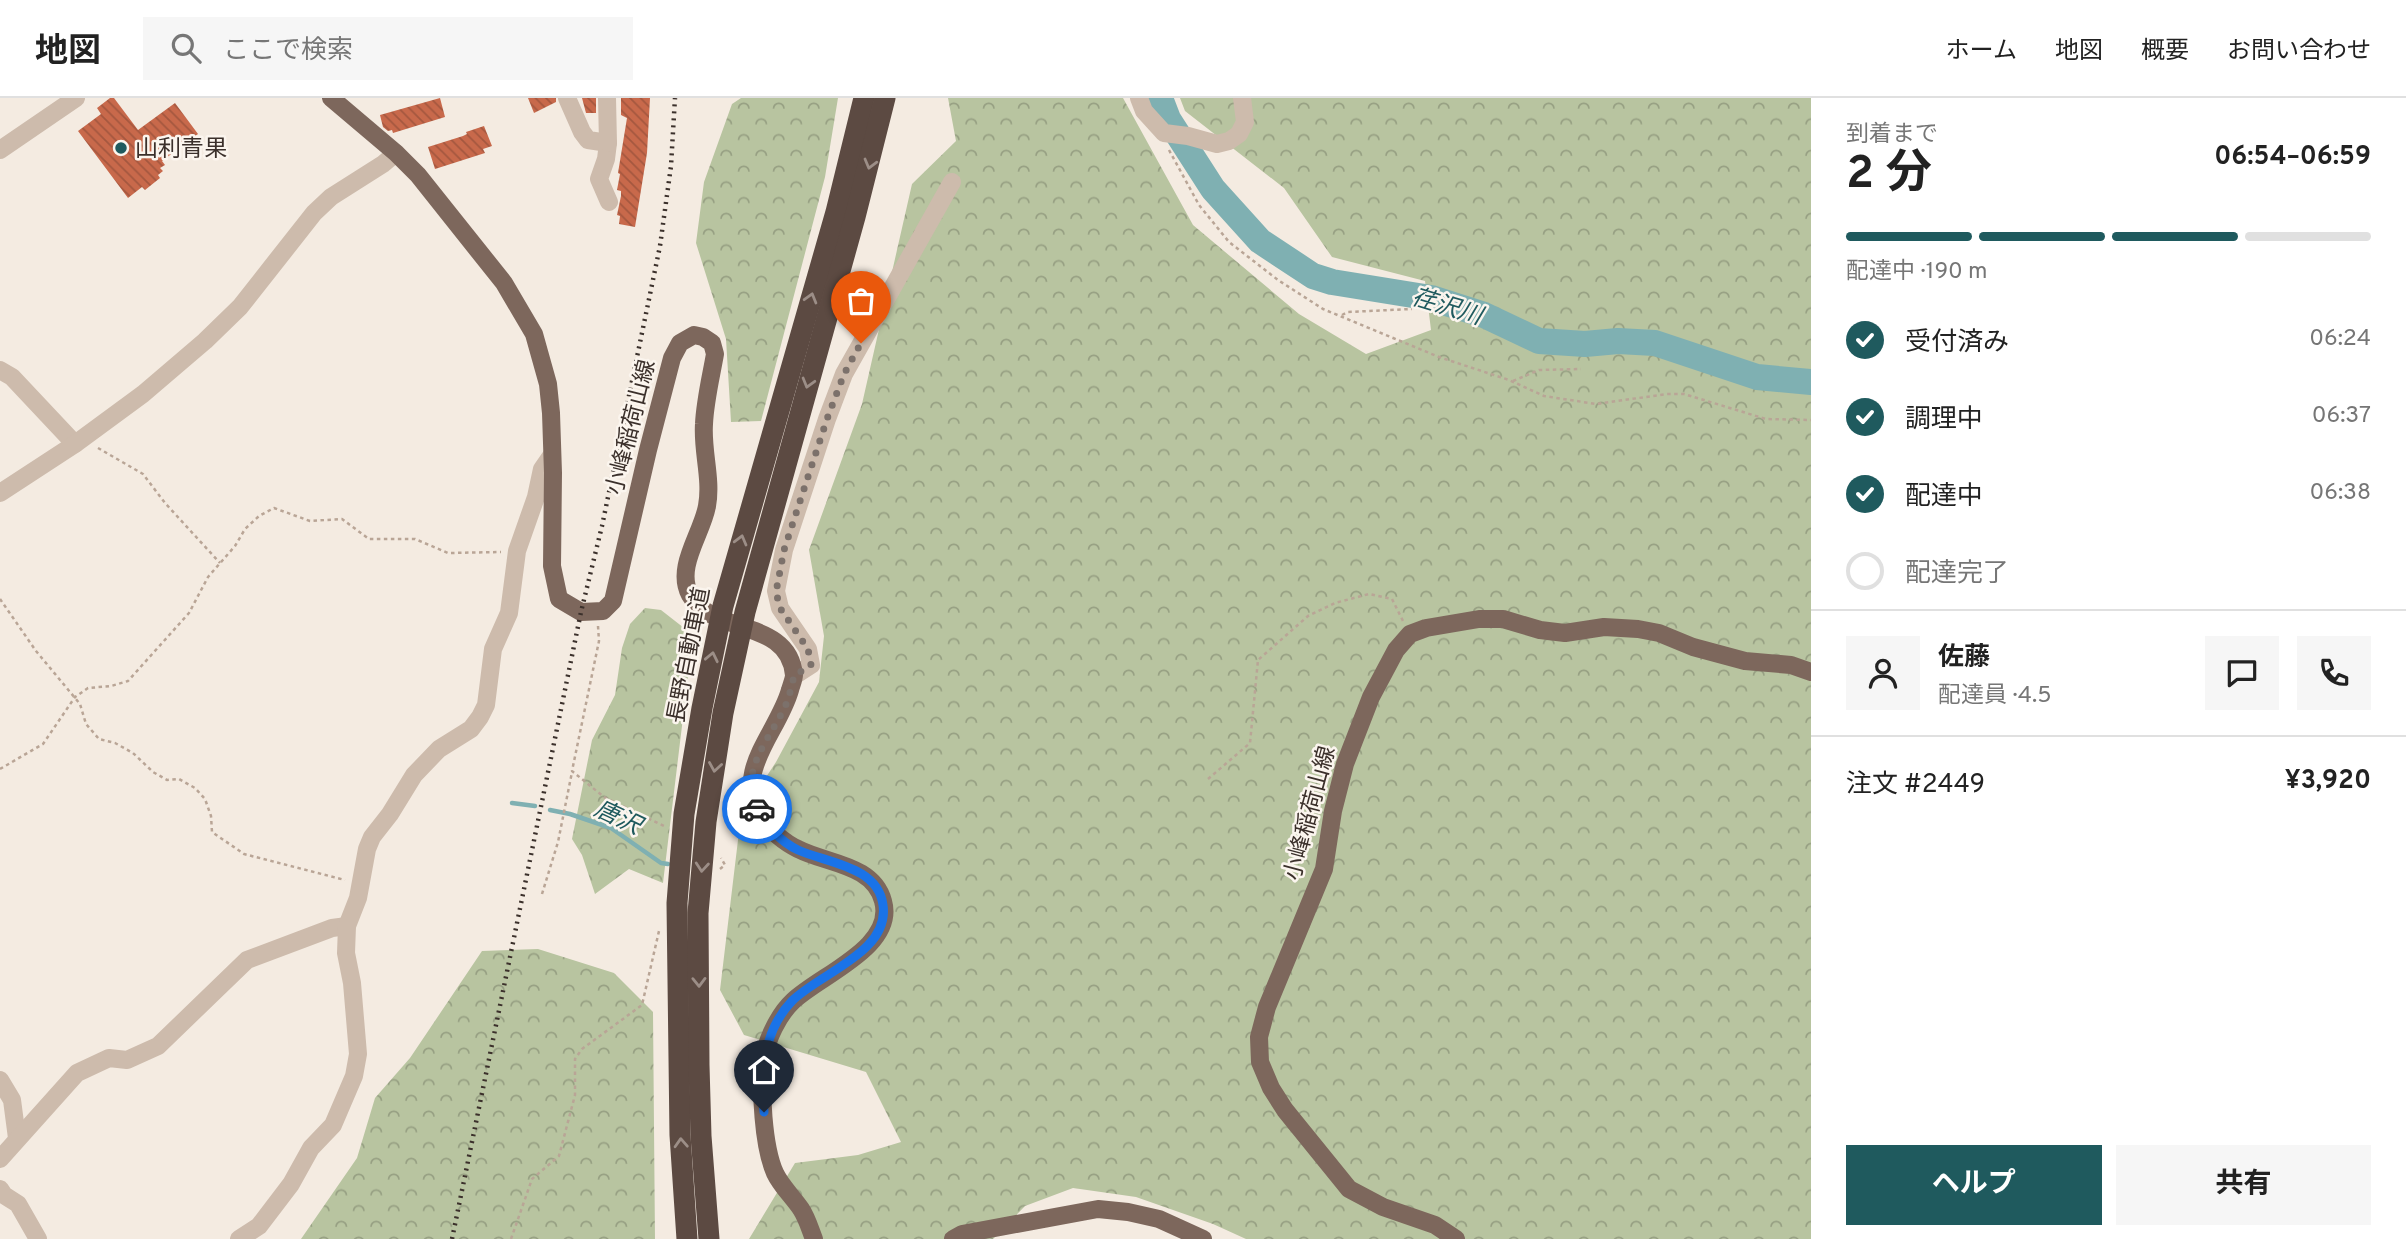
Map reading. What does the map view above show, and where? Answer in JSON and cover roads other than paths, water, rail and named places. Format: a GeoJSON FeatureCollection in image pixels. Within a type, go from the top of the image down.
{"type":"FeatureCollection","features":[{"type":"Feature","properties":{"kind":"highway","name":"長野自動車道"},"geometry":{"type":"LineString","coordinates":[[687,1239],[680,1135],[677,903],[684,814],[723,606],[832,225],[864,98]]}},
{"type":"Feature","properties":{"kind":"highway","name":"長野自動車道"},"geometry":{"type":"LineString","coordinates":[[709,1239],[700,1088],[698,913],[706,822],[723,713],[745,612],[855,217],[885,98]]}},
{"type":"Feature","properties":{"kind":"main road"},"geometry":{"type":"LineString","coordinates":[[331,98],[418,175],[504,283],[534,334],[548,384],[551,456]]}},
{"type":"Feature","properties":{"kind":"main road","name":"小峰稲荷山線"},"geometry":{"type":"LineString","coordinates":[[551,456],[552,566],[559,599],[581,611],[603,611],[613,601],[672,358],[680,343],[694,335],[712,343],[715,354],[703,426],[708,482],[707,506],[686,568],[686,583],[699,607],[709,614],[767,635],[779,645],[788,658],[794,676]]}},
{"type":"Feature","properties":{"kind":"main road","name":"小峰稲荷山線"},"geometry":{"type":"LineString","coordinates":[[1456,1239],[1435,1225],[1383,1207],[1349,1189],[1285,1110],[1271,1088],[1260,1062],[1259,1037],[1267,1007],[1324,869],[1333,811],[1345,764],[1371,697],[1396,650],[1410,634],[1426,628],[1479,619],[1503,620],[1540,630],[1565,633],[1604,627],[1638,629],[1659,633],[1693,647],[1745,661],[1791,665],[1811,673]]}},
{"type":"Feature","properties":{"kind":"main road"},"geometry":{"type":"LineString","coordinates":[[794,676],[787,702],[754,762],[752,799],[761,818],[796,849],[862,873],[876,887],[883,901],[885,918],[877,936],[865,949],[791,1002],[775,1028],[764,1057],[762,1091],[769,1153],[776,1175],[801,1209],[814,1239]]}},
{"type":"Feature","properties":{"kind":"main road"},"geometry":{"type":"LineString","coordinates":[[953,1239],[962,1234],[1098,1209],[1160,1219],[1203,1239]]}},
{"type":"Feature","properties":{"kind":"street"},"geometry":{"type":"LineString","coordinates":[[0,150],[76,98]]}},
{"type":"Feature","properties":{"kind":"street"},"geometry":{"type":"LineString","coordinates":[[567,98],[588,140],[608,143]]}},
{"type":"Feature","properties":{"kind":"street"},"geometry":{"type":"LineString","coordinates":[[607,98],[608,143],[599,179],[609,202]]}},
{"type":"Feature","properties":{"kind":"street"},"geometry":{"type":"LineString","coordinates":[[1139,98],[1144,111],[1167,133],[1217,144],[1229,141],[1239,134],[1245,122],[1242,98]]}},
{"type":"Feature","properties":{"kind":"street"},"geometry":{"type":"LineString","coordinates":[[0,493],[143,394],[240,307],[314,213],[331,197],[396,153]]}},
{"type":"Feature","properties":{"kind":"street"},"geometry":{"type":"LineString","coordinates":[[794,676],[811,665],[808,649],[780,608],[776,592],[788,537],[844,374],[952,182]]}},
{"type":"Feature","properties":{"kind":"street"},"geometry":{"type":"LineString","coordinates":[[0,370],[12,377],[80,440]]}},
{"type":"Feature","properties":{"kind":"street"},"geometry":{"type":"LineString","coordinates":[[239,1239],[259,1226],[291,1184],[311,1148],[333,1125],[354,1076],[358,1054],[352,983],[346,953],[347,926],[358,898],[367,849],[372,837],[414,775],[439,749],[471,729],[480,718],[486,705],[493,649],[509,613],[517,551],[536,497],[542,469],[551,456]]}},
{"type":"Feature","properties":{"kind":"street"},"geometry":{"type":"LineString","coordinates":[[0,1159],[77,1073],[110,1058],[127,1060],[158,1046],[247,960],[332,928],[347,926]]}},
{"type":"Feature","properties":{"kind":"street"},"geometry":{"type":"LineString","coordinates":[[0,1080],[12,1100],[17,1138]]}},
{"type":"Feature","properties":{"kind":"street"},"geometry":{"type":"LineString","coordinates":[[0,1189],[18,1205],[38,1239]]}},
{"type":"Feature","properties":{"kind":"waterway","name":"荏沢川"},"geometry":{"type":"LineString","coordinates":[[1160,98],[1168,119],[1213,189],[1260,241],[1313,276],[1332,282],[1431,298],[1484,315],[1539,341],[1585,344],[1618,341],[1655,343],[1757,377],[1811,382]]}},
{"type":"Feature","properties":{"kind":"waterway"},"geometry":{"type":"LineString","coordinates":[[512,803],[535,806]]}},
{"type":"Feature","properties":{"kind":"waterway","name":"唐沢"},"geometry":{"type":"LineString","coordinates":[[550,810],[611,828],[661,863],[668,864]]}},
{"type":"Feature","properties":{"kind":"railway"},"geometry":{"type":"LineString","coordinates":[[452,1239],[581,612],[602,526],[660,246],[671,166],[675,98]]}},
{"type":"Feature","properties":{"kind":"place","name":"山利青果"},"geometry":{"type":"Point","coordinates":[121,148]}}]}
